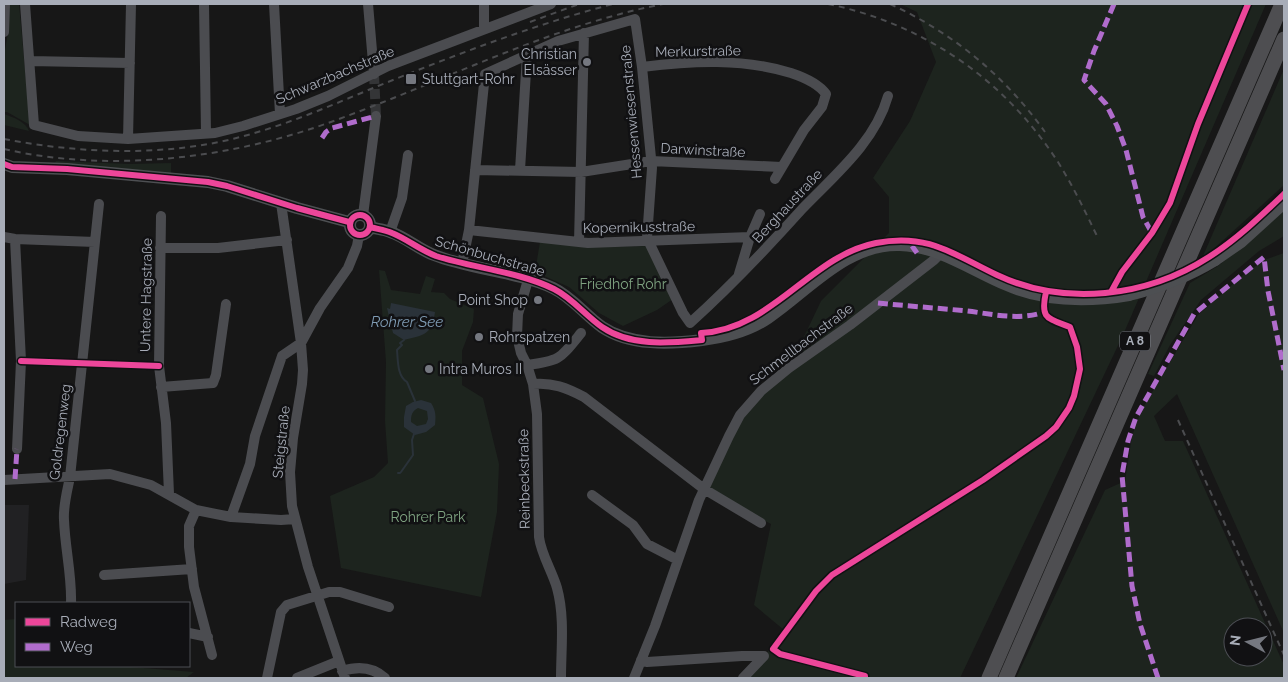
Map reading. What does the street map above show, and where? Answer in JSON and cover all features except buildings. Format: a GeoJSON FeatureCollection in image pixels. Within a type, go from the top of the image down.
{"type":"FeatureCollection","features":[{"type":"Feature","properties":{"kind":"highway","name":"A 8"},"geometry":{"type":"LineString","coordinates":[[989,678],[1282,4]]}},
{"type":"Feature","properties":{"kind":"highway","name":"A 8"},"geometry":{"type":"LineString","coordinates":[[1006,678],[1284,39]]}},
{"type":"Feature","properties":{"kind":"main road"},"geometry":{"type":"LineString","coordinates":[[7,167],[67,169],[208,182],[349,222]]}},
{"type":"Feature","properties":{"kind":"main road","name":"Schönbuchstraße"},"geometry":{"type":"LineString","coordinates":[[380,229],[429,253],[462,264],[528,280],[556,290],[568,297],[603,328],[616,334],[644,341],[688,341],[728,336],[753,326],[768,318],[843,262],[872,248],[892,244],[926,248],[941,253],[1007,286],[1035,295],[1057,299],[1083,300],[1129,295],[1151,290],[1180,279],[1215,260],[1241,242],[1284,204]]}},
{"type":"Feature","properties":{"kind":"main road"},"geometry":{"type":"LineString","coordinates":[[349,222],[354,216],[363,215],[380,229]]}},
{"type":"Feature","properties":{"kind":"main road"},"geometry":{"type":"LineString","coordinates":[[349,222],[351,231],[359,235],[380,229]]}},
{"type":"Feature","properties":{"kind":"street"},"geometry":{"type":"LineString","coordinates":[[4,32],[5,4]]}},
{"type":"Feature","properties":{"kind":"street"},"geometry":{"type":"LineString","coordinates":[[24,4],[30,60],[130,63]]}},
{"type":"Feature","properties":{"kind":"street"},"geometry":{"type":"LineString","coordinates":[[128,139],[131,4]]}},
{"type":"Feature","properties":{"kind":"street"},"geometry":{"type":"LineString","coordinates":[[204,4],[206,133]]}},
{"type":"Feature","properties":{"kind":"street"},"geometry":{"type":"LineString","coordinates":[[274,4],[280,114]]}},
{"type":"Feature","properties":{"kind":"street"},"geometry":{"type":"LineString","coordinates":[[368,4],[374,74]]}},
{"type":"Feature","properties":{"kind":"street"},"geometry":{"type":"LineString","coordinates":[[484,4],[484,29]]}},
{"type":"Feature","properties":{"kind":"street","name":"Schwarzbachstraße"},"geometry":{"type":"LineString","coordinates":[[30,60],[34,125],[78,136],[128,139],[215,133],[280,114],[328,96],[388,66],[550,4]]}},
{"type":"Feature","properties":{"kind":"street","name":"Hessenwiesenstraße"},"geometry":{"type":"LineString","coordinates":[[584,32],[636,19],[651,161],[648,241],[683,313],[690,323]]}},
{"type":"Feature","properties":{"kind":"street"},"geometry":{"type":"LineString","coordinates":[[462,264],[469,230],[486,74],[558,41],[584,32],[579,242]]}},
{"type":"Feature","properties":{"kind":"street"},"geometry":{"type":"LineString","coordinates":[[520,170],[527,56]]}},
{"type":"Feature","properties":{"kind":"street","name":"Merkurstraße"},"geometry":{"type":"LineString","coordinates":[[642,67],[678,63],[721,62],[753,64],[799,76],[822,89],[826,94],[822,107],[804,130],[775,180]]}},
{"type":"Feature","properties":{"kind":"street","name":"Berghaustraße"},"geometry":{"type":"LineString","coordinates":[[690,323],[738,278],[864,144],[884,112],[888,96]]}},
{"type":"Feature","properties":{"kind":"street"},"geometry":{"type":"LineString","coordinates":[[363,215],[376,116]]}},
{"type":"Feature","properties":{"kind":"street"},"geometry":{"type":"LineString","coordinates":[[380,229],[402,198],[408,155]]}},
{"type":"Feature","properties":{"kind":"street","name":"Darwinstraße"},"geometry":{"type":"LineString","coordinates":[[475,170],[582,172],[651,161],[781,167]]}},
{"type":"Feature","properties":{"kind":"street","name":"Steigstraße"},"geometry":{"type":"LineString","coordinates":[[281,203],[301,343],[302,384],[293,438],[290,492],[295,519],[317,595],[342,670]]}},
{"type":"Feature","properties":{"kind":"street","name":"Goldregenweg"},"geometry":{"type":"LineString","coordinates":[[71,602],[64,503],[70,478],[98,204]]}},
{"type":"Feature","properties":{"kind":"street"},"geometry":{"type":"LineString","coordinates":[[738,278],[750,237],[760,214]]}},
{"type":"Feature","properties":{"kind":"street","name":"Untere Hagstraße"},"geometry":{"type":"LineString","coordinates":[[161,216],[159,366],[166,423],[169,494]]}},
{"type":"Feature","properties":{"kind":"street","name":"Kopernikusstraße"},"geometry":{"type":"LineString","coordinates":[[469,230],[579,242],[750,237]]}},
{"type":"Feature","properties":{"kind":"street"},"geometry":{"type":"LineString","coordinates":[[231,518],[250,464],[255,436],[282,356],[301,343],[310,325],[348,268],[357,246],[359,235]]}},
{"type":"Feature","properties":{"kind":"street"},"geometry":{"type":"LineString","coordinates":[[4,236],[16,239],[95,242]]}},
{"type":"Feature","properties":{"kind":"street"},"geometry":{"type":"LineString","coordinates":[[16,239],[21,361],[18,449]]}},
{"type":"Feature","properties":{"kind":"street"},"geometry":{"type":"LineString","coordinates":[[160,248],[218,248],[287,240]]}},
{"type":"Feature","properties":{"kind":"street","name":"Schmellbachstraße"},"geometry":{"type":"LineString","coordinates":[[634,678],[704,489],[728,436],[740,415],[761,391],[798,361],[850,325],[941,253]]}},
{"type":"Feature","properties":{"kind":"street","name":"Reinbeckstraße"},"geometry":{"type":"LineString","coordinates":[[528,280],[518,314],[517,336],[533,384],[537,414],[538,537],[554,579],[560,602],[561,678]]}},
{"type":"Feature","properties":{"kind":"street"},"geometry":{"type":"LineString","coordinates":[[161,387],[208,384],[215,380],[226,304]]}},
{"type":"Feature","properties":{"kind":"street"},"geometry":{"type":"LineString","coordinates":[[298,323],[310,325]]}},
{"type":"Feature","properties":{"kind":"street"},"geometry":{"type":"LineString","coordinates":[[688,341],[690,323]]}},
{"type":"Feature","properties":{"kind":"street"},"geometry":{"type":"LineString","coordinates":[[528,365],[555,360],[565,353],[580,333]]}},
{"type":"Feature","properties":{"kind":"street"},"geometry":{"type":"LineString","coordinates":[[533,384],[544,383],[554,385],[569,389],[584,397],[704,489],[761,523]]}},
{"type":"Feature","properties":{"kind":"street"},"geometry":{"type":"LineString","coordinates":[[4,480],[70,478],[110,474],[151,485],[196,510],[231,518],[295,519]]}},
{"type":"Feature","properties":{"kind":"street"},"geometry":{"type":"LineString","coordinates":[[592,495],[633,525],[647,544],[678,560]]}},
{"type":"Feature","properties":{"kind":"street"},"geometry":{"type":"LineString","coordinates":[[196,510],[189,526],[194,588],[212,655]]}},
{"type":"Feature","properties":{"kind":"street"},"geometry":{"type":"LineString","coordinates":[[104,575],[192,569]]}},
{"type":"Feature","properties":{"kind":"street"},"geometry":{"type":"LineString","coordinates":[[267,678],[281,612],[287,605],[329,592],[340,592],[389,607]]}},
{"type":"Feature","properties":{"kind":"street"},"geometry":{"type":"LineString","coordinates":[[190,633],[208,637]]}},
{"type":"Feature","properties":{"kind":"street"},"geometry":{"type":"LineString","coordinates":[[742,656],[752,670]]}},
{"type":"Feature","properties":{"kind":"street"},"geometry":{"type":"LineString","coordinates":[[641,660],[647,662],[764,656],[743,678]]}},
{"type":"Feature","properties":{"kind":"street"},"geometry":{"type":"LineString","coordinates":[[297,678],[357,668],[379,672],[385,678]]}},
{"type":"Feature","properties":{"kind":"shaded area"},"geometry":{"type":"Polygon","coordinates":[[[4,505],[29,505],[26,580],[4,584],[4,505]]]}},
{"type":"Feature","properties":{"kind":"green space"},"geometry":{"type":"Polygon","coordinates":[[[9,4],[19,4],[30,125],[4,112],[4,55],[9,27],[9,4]]]}},
{"type":"Feature","properties":{"kind":"green space"},"geometry":{"type":"Polygon","coordinates":[[[900,4],[1266,4],[1123,335],[960,678],[746,678],[784,630],[754,605],[771,524],[704,489],[740,415],[789,368],[821,301],[889,233],[889,197],[873,178],[910,121],[936,62],[917,12],[900,4]]]}},
{"type":"Feature","properties":{"kind":"green space"},"geometry":{"type":"Polygon","coordinates":[[[1284,69],[1284,185],[1208,254],[1203,256],[1284,69]]]}},
{"type":"Feature","properties":{"kind":"green space"},"geometry":{"type":"Polygon","coordinates":[[[4,114],[22,122],[29,131],[4,125],[4,114]]]}},
{"type":"Feature","properties":{"kind":"green space"},"geometry":{"type":"Polygon","coordinates":[[[56,161],[130,164],[171,163],[171,175],[55,163],[56,161]]]}},
{"type":"Feature","properties":{"kind":"green space"},"geometry":{"type":"Polygon","coordinates":[[[1284,211],[1284,236],[1259,251],[1201,300],[1170,345],[1154,376],[1148,374],[1190,283],[1218,266],[1284,211]]]}},
{"type":"Feature","properties":{"kind":"green space","name":"Friedhof Rohr"},"geometry":{"type":"Polygon","coordinates":[[[540,242],[588,247],[647,246],[673,299],[657,310],[623,326],[599,313],[569,287],[535,272],[540,242]]]}},
{"type":"Feature","properties":{"kind":"green space"},"geometry":{"type":"Polygon","coordinates":[[[1284,253],[1284,633],[1177,394],[1154,416],[1165,441],[1183,441],[1262,617],[1223,617],[1223,667],[1273,667],[1273,641],[1284,665],[1284,678],[1016,678],[1105,490],[1125,481],[1132,436],[1141,411],[1198,315],[1243,275],[1264,260],[1284,253]]]}},
{"type":"Feature","properties":{"kind":"green space","name":"Rohrer Park"},"geometry":{"type":"Polygon","coordinates":[[[379,270],[385,271],[391,290],[420,294],[426,276],[435,279],[431,292],[444,293],[450,299],[474,309],[473,322],[462,351],[462,385],[483,398],[499,464],[497,512],[481,597],[341,568],[330,496],[374,477],[388,463],[385,421],[386,362],[379,270]]]}},
{"type":"Feature","properties":{"kind":"green space"},"geometry":{"type":"Polygon","coordinates":[[[15,619],[15,667],[132,667],[194,672],[186,678],[4,678],[4,620],[15,619]]]}},
{"type":"Feature","properties":{"kind":"water","name":"Rohrer See"},"geometry":{"type":"Polygon","coordinates":[[[391,303],[435,312],[434,320],[429,330],[422,335],[404,340],[393,333],[387,308],[390,309],[391,303]]]}},
{"type":"Feature","properties":{"kind":"water"},"geometry":{"type":"Polygon","coordinates":[[[421,400],[431,403],[435,416],[435,425],[426,432],[415,435],[404,427],[406,406],[421,400]],[[416,409],[412,414],[411,422],[417,426],[426,424],[428,419],[427,411],[416,409]]]}},
{"type":"Feature","properties":{"kind":"waterway"},"geometry":{"type":"LineString","coordinates":[[404,340],[400,343],[402,345],[397,350],[399,368],[401,376],[407,382],[415,401]]}},
{"type":"Feature","properties":{"kind":"waterway"},"geometry":{"type":"LineString","coordinates":[[401,472],[413,455],[412,440],[414,434]]}},
{"type":"Feature","properties":{"kind":"tunnel"},"geometry":{"type":"LineString","coordinates":[[374,74],[376,116]]}},
{"type":"Feature","properties":{"kind":"railway"},"geometry":{"type":"LineString","coordinates":[[530,22],[579,4]]}},
{"type":"Feature","properties":{"kind":"railway"},"geometry":{"type":"LineString","coordinates":[[4,139],[56,147],[109,151],[162,150],[214,143],[256,133],[298,119],[407,74],[494,41],[553,21],[613,4]]}},
{"type":"Feature","properties":{"kind":"railway"},"geometry":{"type":"LineString","coordinates":[[4,149],[84,160],[126,161],[168,158],[250,146],[328,123],[536,41],[620,14],[663,4]]}},
{"type":"Feature","properties":{"kind":"railway"},"geometry":{"type":"LineString","coordinates":[[828,4],[863,13],[897,25],[959,59],[987,81],[1013,105],[1037,132],[1074,189],[1097,236]]}},
{"type":"Feature","properties":{"kind":"railway"},"geometry":{"type":"LineString","coordinates":[[890,4],[935,28],[976,58],[1013,92],[1045,132]]}},
{"type":"Feature","properties":{"kind":"railway"},"geometry":{"type":"LineString","coordinates":[[1178,420],[1284,655]]}},
{"type":"Feature","properties":{"kind":"marked path"},"geometry":{"type":"LineString","coordinates":[[1114,4],[1084,80],[1106,104],[1117,126],[1126,150],[1143,217],[1152,233]]}},
{"type":"Feature","properties":{"kind":"marked path"},"geometry":{"type":"LineString","coordinates":[[322,138],[332,128],[376,116]]}},
{"type":"Feature","properties":{"kind":"marked path"},"geometry":{"type":"LineString","coordinates":[[912,246],[917,253]]}},
{"type":"Feature","properties":{"kind":"marked path"},"geometry":{"type":"LineString","coordinates":[[1158,678],[1140,624],[1132,586],[1122,475],[1128,441],[1136,417],[1194,314],[1264,257],[1268,291],[1284,370]]}},
{"type":"Feature","properties":{"kind":"marked path"},"geometry":{"type":"LineString","coordinates":[[878,303],[1006,316],[1035,315],[1044,312]]}},
{"type":"Feature","properties":{"kind":"marked path"},"geometry":{"type":"LineString","coordinates":[[15,479],[17,449]]}},
{"type":"Feature","properties":{"kind":"cycle path"},"geometry":{"type":"LineString","coordinates":[[1111,292],[1122,272],[1152,233],[1170,203],[1198,124],[1248,4]]}},
{"type":"Feature","properties":{"kind":"cycle path"},"geometry":{"type":"LineString","coordinates":[[4,164],[12,167],[67,169],[208,182],[349,222]]}},
{"type":"Feature","properties":{"kind":"cycle path"},"geometry":{"type":"LineString","coordinates":[[370,227],[392,233],[436,256],[541,283],[567,297],[602,327],[625,338],[638,341],[677,342],[702,340],[701,333],[726,329],[749,320],[770,307],[831,262],[852,250],[876,243],[894,241],[926,243],[940,247],[997,275],[1023,285],[1050,291],[1078,294],[1133,289],[1185,271],[1209,257],[1239,235],[1284,194]]}},
{"type":"Feature","properties":{"kind":"cycle path"},"geometry":{"type":"LineString","coordinates":[[356,215],[364,215],[370,221],[370,225],[370,229],[364,235],[356,235],[350,229],[350,221],[356,215]]}},
{"type":"Feature","properties":{"kind":"cycle path"},"geometry":{"type":"LineString","coordinates":[[865,678],[865,676],[780,654],[773,649],[816,591],[832,575],[983,480],[1056,427],[1069,408],[1074,396],[1080,369],[1077,347],[1070,327],[1051,319],[1045,313],[1044,301],[1046,292]]}},
{"type":"Feature","properties":{"kind":"cycle path"},"geometry":{"type":"LineString","coordinates":[[21,361],[159,366]]}},
{"type":"Feature","properties":{"kind":"place","name":"Christian Elsässer"},"geometry":{"type":"Point","coordinates":[587,62]}},
{"type":"Feature","properties":{"kind":"place","name":"Stuttgart-Rohr"},"geometry":{"type":"Point","coordinates":[411,79]}},
{"type":"Feature","properties":{"kind":"place","name":"Point Shop"},"geometry":{"type":"Point","coordinates":[538,300]}},
{"type":"Feature","properties":{"kind":"place","name":"Rohrspatzen"},"geometry":{"type":"Point","coordinates":[479,337]}},
{"type":"Feature","properties":{"kind":"place","name":"Intra Muros II"},"geometry":{"type":"Point","coordinates":[429,369]}}]}
